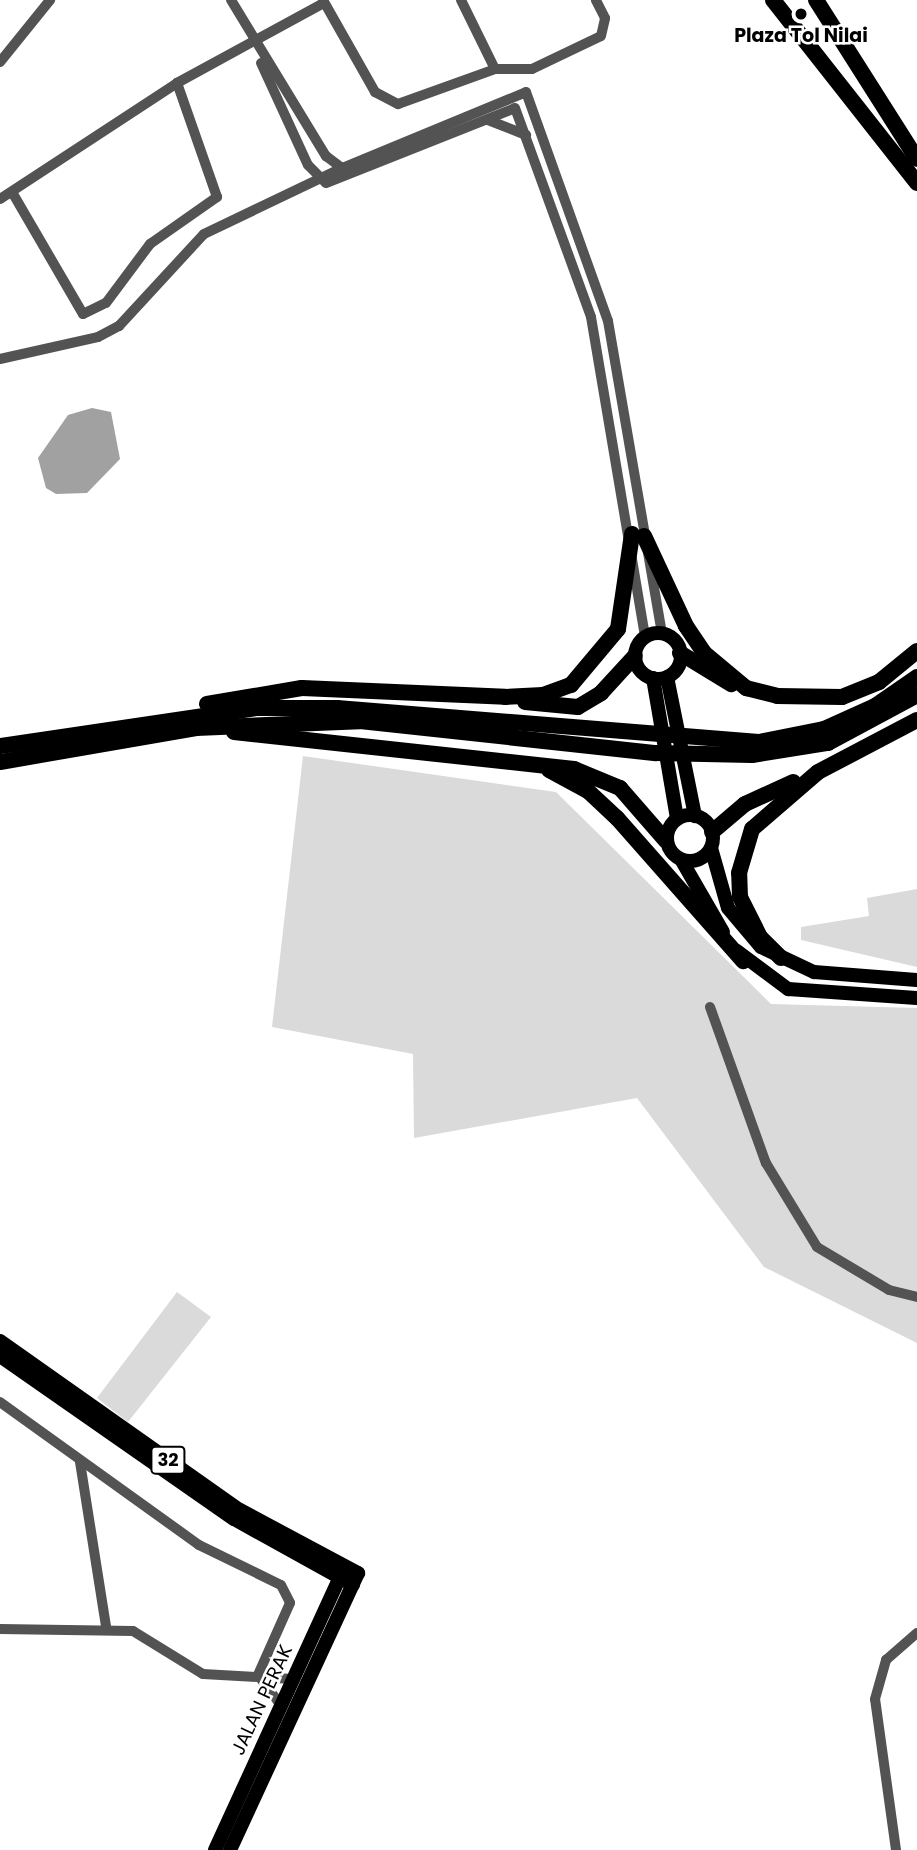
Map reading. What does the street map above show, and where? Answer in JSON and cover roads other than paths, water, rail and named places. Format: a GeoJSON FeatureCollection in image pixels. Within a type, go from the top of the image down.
{"type":"FeatureCollection","features":[{"type":"Feature","properties":{"kind":"highway"},"geometry":{"type":"LineString","coordinates":[[773,0],[917,183]]}},
{"type":"Feature","properties":{"kind":"highway"},"geometry":{"type":"LineString","coordinates":[[816,0],[917,159]]}},
{"type":"Feature","properties":{"kind":"highway"},"geometry":{"type":"LineString","coordinates":[[638,535],[685,626],[704,653],[746,688]]}},
{"type":"Feature","properties":{"kind":"highway"},"geometry":{"type":"LineString","coordinates":[[0,746],[302,688],[505,697],[543,695],[571,685],[606,650],[623,612],[638,535]]}},
{"type":"Feature","properties":{"kind":"highway"},"geometry":{"type":"LineString","coordinates":[[680,653],[721,682],[799,698],[842,697],[878,682],[917,651]]}},
{"type":"Feature","properties":{"kind":"highway"},"geometry":{"type":"LineString","coordinates":[[505,697],[553,709],[578,707],[601,694],[635,656]]}},
{"type":"Feature","properties":{"kind":"highway"},"geometry":{"type":"LineString","coordinates":[[102,726],[256,708],[337,708],[759,742],[824,729],[875,706],[917,677]]}},
{"type":"Feature","properties":{"kind":"highway"},"geometry":{"type":"LineString","coordinates":[[0,762],[196,728],[360,721],[726,756],[828,743],[917,695]]}},
{"type":"Feature","properties":{"kind":"highway"},"geometry":{"type":"LineString","coordinates":[[712,840],[744,804],[818,772],[917,720]]}},
{"type":"Feature","properties":{"kind":"highway"},"geometry":{"type":"LineString","coordinates":[[196,728],[574,769],[620,788],[666,841]]}},
{"type":"Feature","properties":{"kind":"highway"},"geometry":{"type":"LineString","coordinates":[[538,765],[588,791],[617,818],[743,961]]}},
{"type":"Feature","properties":{"kind":"highway"},"geometry":{"type":"LineString","coordinates":[[781,958],[748,916],[739,873],[752,829],[766,811],[818,772]]}},
{"type":"Feature","properties":{"kind":"main road"},"geometry":{"type":"LineString","coordinates":[[660,678],[640,670],[635,656],[645,638],[662,634],[680,653],[660,678],[678,778],[677,819],[666,841],[682,861],[743,961],[788,989],[917,998]]}},
{"type":"Feature","properties":{"kind":"main road"},"geometry":{"type":"LineString","coordinates":[[678,778],[695,816],[712,840],[717,884],[741,931],[781,958],[814,972],[917,980]]}},
{"type":"Feature","properties":{"kind":"main road"},"geometry":{"type":"LineString","coordinates":[[677,819],[695,816]]}},
{"type":"Feature","properties":{"kind":"main road"},"geometry":{"type":"LineString","coordinates":[[682,861],[702,858],[712,840]]}},
{"type":"Feature","properties":{"kind":"main road","name":"32"},"geometry":{"type":"LineString","coordinates":[[0,1341],[240,1510],[349,1576]]}},
{"type":"Feature","properties":{"kind":"main road","name":"32"},"geometry":{"type":"LineString","coordinates":[[0,1356],[234,1519],[349,1576]]}},
{"type":"Feature","properties":{"kind":"main road","name":"JALAN PERAK"},"geometry":{"type":"LineString","coordinates":[[215,1850],[293,1679],[349,1576]]}},
{"type":"Feature","properties":{"kind":"main road","name":"JALAN PERAK"},"geometry":{"type":"LineString","coordinates":[[230,1850],[299,1704],[349,1576]]}},
{"type":"Feature","properties":{"kind":"main road"},"geometry":{"type":"LineString","coordinates":[[279,1710],[299,1704]]}},
{"type":"Feature","properties":{"kind":"street"},"geometry":{"type":"LineString","coordinates":[[0,62],[50,0]]}},
{"type":"Feature","properties":{"kind":"street"},"geometry":{"type":"LineString","coordinates":[[231,0],[255,45],[308,165],[320,181]]}},
{"type":"Feature","properties":{"kind":"street"},"geometry":{"type":"LineString","coordinates":[[461,0],[495,69]]}},
{"type":"Feature","properties":{"kind":"street"},"geometry":{"type":"LineString","coordinates":[[0,199],[177,83],[255,45],[324,1],[386,100],[408,103],[495,69],[532,69],[601,36],[605,18],[596,0]]}},
{"type":"Feature","properties":{"kind":"street"},"geometry":{"type":"LineString","coordinates":[[255,45],[326,156],[342,167]]}},
{"type":"Feature","properties":{"kind":"street"},"geometry":{"type":"LineString","coordinates":[[12,192],[83,314],[106,303],[150,244],[218,197],[177,83]]}},
{"type":"Feature","properties":{"kind":"street"},"geometry":{"type":"LineString","coordinates":[[0,359],[98,337],[119,326],[204,234],[295,190],[320,181],[342,167],[513,103],[530,102],[597,278],[638,535],[645,638]]}},
{"type":"Feature","properties":{"kind":"street"},"geometry":{"type":"LineString","coordinates":[[320,181],[345,180],[485,120],[513,103]]}},
{"type":"Feature","properties":{"kind":"street"},"geometry":{"type":"LineString","coordinates":[[513,103],[591,317],[662,634]]}},
{"type":"Feature","properties":{"kind":"street"},"geometry":{"type":"LineString","coordinates":[[485,120],[526,135]]}},
{"type":"Feature","properties":{"kind":"street"},"geometry":{"type":"LineString","coordinates":[[295,190],[308,165]]}},
{"type":"Feature","properties":{"kind":"street"},"geometry":{"type":"LineString","coordinates":[[710,1007],[766,1163],[817,1247],[889,1290],[917,1297]]}},
{"type":"Feature","properties":{"kind":"street"},"geometry":{"type":"LineString","coordinates":[[0,1402],[199,1545],[288,1593],[290,1603],[258,1675]]}},
{"type":"Feature","properties":{"kind":"street"},"geometry":{"type":"LineString","coordinates":[[80,1462],[107,1628]]}},
{"type":"Feature","properties":{"kind":"street"},"geometry":{"type":"LineString","coordinates":[[0,1629],[107,1628],[133,1631],[203,1674],[293,1679]]}},
{"type":"Feature","properties":{"kind":"street"},"geometry":{"type":"LineString","coordinates":[[896,1850],[875,1699],[886,1660],[917,1633]]}},
{"type":"Feature","properties":{"kind":"street"},"geometry":{"type":"LineString","coordinates":[[258,1675],[279,1710]]}},
{"type":"Feature","properties":{"kind":"place","name":"Plaza Tol Nilai"},"geometry":{"type":"Point","coordinates":[801,14]}}]}
